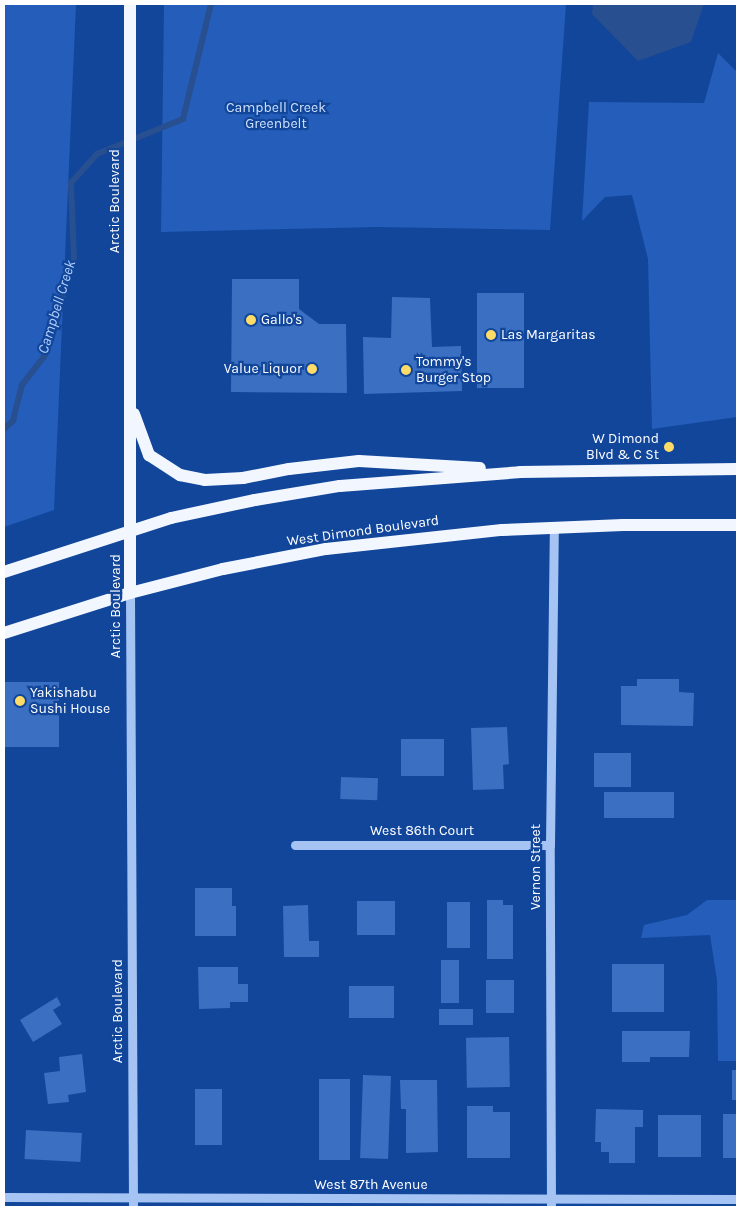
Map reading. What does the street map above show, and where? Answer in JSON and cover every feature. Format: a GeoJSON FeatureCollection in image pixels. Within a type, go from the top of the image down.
{"type":"FeatureCollection","features":[{"type":"Feature","properties":{"kind":"main road","name":"Arctic Boulevard"},"geometry":{"type":"LineString","coordinates":[[130,4],[130,593]]}},
{"type":"Feature","properties":{"kind":"main road"},"geometry":{"type":"LineString","coordinates":[[131,405],[149,455],[180,476],[204,480],[244,478],[359,461],[430,464],[520,472]]}},
{"type":"Feature","properties":{"kind":"main road"},"geometry":{"type":"LineString","coordinates":[[4,572],[171,518],[255,500],[340,486],[520,472],[737,468]]}},
{"type":"Feature","properties":{"kind":"main road","name":"West Dimond Boulevard"},"geometry":{"type":"LineString","coordinates":[[4,633],[130,593],[224,569],[326,549],[448,534],[554,527],[737,525]]}},
{"type":"Feature","properties":{"kind":"street","name":"Vernon Street"},"geometry":{"type":"LineString","coordinates":[[551,1203],[550,845],[554,527]]}},
{"type":"Feature","properties":{"kind":"street","name":"Arctic Boulevard"},"geometry":{"type":"LineString","coordinates":[[130,593],[134,1202]]}},
{"type":"Feature","properties":{"kind":"street","name":"West 86th Court"},"geometry":{"type":"LineString","coordinates":[[295,845],[550,845]]}},
{"type":"Feature","properties":{"kind":"street","name":"West 87th Avenue"},"geometry":{"type":"LineString","coordinates":[[4,1197],[134,1202],[551,1203],[737,1199]]}},
{"type":"Feature","properties":{"kind":"green space"},"geometry":{"type":"Polygon","coordinates":[[[4,4],[76,4],[54,510],[4,527],[4,4]]]}},
{"type":"Feature","properties":{"kind":"green space","name":"Campbell Creek Greenbelt"},"geometry":{"type":"Polygon","coordinates":[[[164,4],[566,4],[550,230],[377,227],[161,232],[164,4]]]}},
{"type":"Feature","properties":{"kind":"green space"},"geometry":{"type":"Polygon","coordinates":[[[718,53],[737,72],[737,417],[652,429],[648,259],[632,195],[605,197],[582,221],[589,102],[704,103],[718,53]]]}},
{"type":"Feature","properties":{"kind":"green space"},"geometry":{"type":"Polygon","coordinates":[[[707,900],[737,900],[737,1061],[718,1061],[717,980],[710,935],[641,938],[644,925],[687,915],[707,900]]]}},
{"type":"Feature","properties":{"kind":"shaded area"},"geometry":{"type":"Polygon","coordinates":[[[593,4],[704,4],[691,42],[638,61],[592,14],[593,4]]]}},
{"type":"Feature","properties":{"kind":"building"},"geometry":{"type":"Polygon","coordinates":[[[232,279],[299,279],[299,309],[319,324],[346,324],[347,393],[231,392],[232,279]]]}},
{"type":"Feature","properties":{"kind":"building"},"geometry":{"type":"Polygon","coordinates":[[[477,293],[524,293],[524,388],[477,388],[477,293]]]}},
{"type":"Feature","properties":{"kind":"building"},"geometry":{"type":"Polygon","coordinates":[[[392,297],[430,298],[432,347],[461,346],[462,391],[364,394],[363,337],[391,338],[392,297]]]}},
{"type":"Feature","properties":{"kind":"building"},"geometry":{"type":"Polygon","coordinates":[[[637,679],[679,679],[679,692],[694,693],[693,726],[621,725],[621,686],[637,686],[637,679]]]}},
{"type":"Feature","properties":{"kind":"building"},"geometry":{"type":"Polygon","coordinates":[[[4,682],[59,682],[59,747],[4,747],[4,682]]]}},
{"type":"Feature","properties":{"kind":"building"},"geometry":{"type":"Polygon","coordinates":[[[507,727],[509,764],[503,765],[504,789],[473,790],[471,728],[507,727]]]}},
{"type":"Feature","properties":{"kind":"building"},"geometry":{"type":"Polygon","coordinates":[[[401,739],[444,739],[444,776],[401,776],[401,739]]]}},
{"type":"Feature","properties":{"kind":"building"},"geometry":{"type":"Polygon","coordinates":[[[594,753],[631,753],[631,787],[594,787],[594,753]]]}},
{"type":"Feature","properties":{"kind":"building"},"geometry":{"type":"Polygon","coordinates":[[[341,777],[378,778],[377,800],[340,799],[341,777]]]}},
{"type":"Feature","properties":{"kind":"building"},"geometry":{"type":"Polygon","coordinates":[[[604,792],[674,792],[674,818],[604,818],[604,792]]]}},
{"type":"Feature","properties":{"kind":"building"},"geometry":{"type":"Polygon","coordinates":[[[195,888],[232,888],[232,906],[236,906],[236,936],[195,936],[195,888]]]}},
{"type":"Feature","properties":{"kind":"building"},"geometry":{"type":"Polygon","coordinates":[[[487,900],[503,900],[503,905],[513,905],[513,959],[487,959],[487,900]]]}},
{"type":"Feature","properties":{"kind":"building"},"geometry":{"type":"Polygon","coordinates":[[[357,901],[395,901],[395,935],[357,935],[357,901]]]}},
{"type":"Feature","properties":{"kind":"building"},"geometry":{"type":"Polygon","coordinates":[[[447,902],[470,902],[470,948],[447,948],[447,902]]]}},
{"type":"Feature","properties":{"kind":"building"},"geometry":{"type":"Polygon","coordinates":[[[308,905],[309,941],[319,941],[319,957],[284,957],[283,906],[308,905]]]}},
{"type":"Feature","properties":{"kind":"building"},"geometry":{"type":"Polygon","coordinates":[[[441,960],[459,960],[459,1003],[441,1003],[441,960]]]}},
{"type":"Feature","properties":{"kind":"building"},"geometry":{"type":"Polygon","coordinates":[[[612,964],[664,964],[664,1012],[612,1012],[612,964]]]}},
{"type":"Feature","properties":{"kind":"building"},"geometry":{"type":"Polygon","coordinates":[[[198,967],[238,967],[238,984],[248,984],[248,1002],[230,1002],[230,1008],[199,1009],[198,967]]]}},
{"type":"Feature","properties":{"kind":"building"},"geometry":{"type":"Polygon","coordinates":[[[486,980],[514,980],[514,1013],[486,1013],[486,980]]]}},
{"type":"Feature","properties":{"kind":"building"},"geometry":{"type":"Polygon","coordinates":[[[349,986],[394,986],[394,1018],[349,1018],[349,986]]]}},
{"type":"Feature","properties":{"kind":"building"},"geometry":{"type":"Polygon","coordinates":[[[57,997],[61,1005],[53,1010],[62,1024],[33,1042],[20,1020],[57,997]]]}},
{"type":"Feature","properties":{"kind":"building"},"geometry":{"type":"Polygon","coordinates":[[[439,1009],[473,1009],[473,1025],[439,1025],[439,1009]]]}},
{"type":"Feature","properties":{"kind":"building"},"geometry":{"type":"Polygon","coordinates":[[[622,1031],[690,1031],[689,1057],[650,1057],[650,1062],[622,1062],[622,1031]]]}},
{"type":"Feature","properties":{"kind":"building"},"geometry":{"type":"Polygon","coordinates":[[[509,1037],[510,1087],[467,1088],[466,1038],[509,1037]]]}},
{"type":"Feature","properties":{"kind":"building"},"geometry":{"type":"Polygon","coordinates":[[[82,1054],[86,1092],[68,1095],[69,1102],[48,1104],[44,1073],[60,1071],[59,1057],[82,1054]]]}},
{"type":"Feature","properties":{"kind":"building"},"geometry":{"type":"Polygon","coordinates":[[[732,1070],[737,1070],[737,1100],[732,1100],[732,1070]]]}},
{"type":"Feature","properties":{"kind":"building"},"geometry":{"type":"Polygon","coordinates":[[[363,1075],[391,1076],[388,1159],[360,1158],[363,1075]]]}},
{"type":"Feature","properties":{"kind":"building"},"geometry":{"type":"Polygon","coordinates":[[[319,1079],[350,1079],[350,1160],[319,1160],[319,1079]]]}},
{"type":"Feature","properties":{"kind":"building"},"geometry":{"type":"Polygon","coordinates":[[[400,1080],[437,1080],[438,1152],[406,1153],[406,1109],[401,1109],[400,1080]]]}},
{"type":"Feature","properties":{"kind":"building"},"geometry":{"type":"Polygon","coordinates":[[[195,1089],[222,1089],[222,1145],[195,1145],[195,1089]]]}},
{"type":"Feature","properties":{"kind":"building"},"geometry":{"type":"Polygon","coordinates":[[[467,1106],[493,1106],[493,1112],[510,1112],[510,1158],[467,1158],[467,1106]]]}},
{"type":"Feature","properties":{"kind":"building"},"geometry":{"type":"Polygon","coordinates":[[[596,1109],[643,1110],[643,1127],[635,1127],[635,1163],[609,1163],[609,1152],[601,1152],[601,1142],[595,1142],[596,1109]]]}},
{"type":"Feature","properties":{"kind":"building"},"geometry":{"type":"Polygon","coordinates":[[[723,1114],[737,1114],[737,1158],[723,1158],[723,1114]]]}},
{"type":"Feature","properties":{"kind":"building"},"geometry":{"type":"Polygon","coordinates":[[[658,1115],[701,1115],[701,1157],[658,1157],[658,1115]]]}},
{"type":"Feature","properties":{"kind":"building"},"geometry":{"type":"Polygon","coordinates":[[[26,1130],[82,1133],[80,1162],[24,1159],[26,1130]]]}},
{"type":"Feature","properties":{"kind":"waterway","name":"Campbell Creek"},"geometry":{"type":"LineString","coordinates":[[4,429],[13,421],[22,385],[44,357],[74,259],[71,183],[97,154],[183,119],[211,4]]}},
{"type":"Feature","properties":{"kind":"place","name":"Gallo's"},"geometry":{"type":"Point","coordinates":[251,320]}},
{"type":"Feature","properties":{"kind":"place","name":"Las Margaritas"},"geometry":{"type":"Point","coordinates":[491,335]}},
{"type":"Feature","properties":{"kind":"place","name":"Value Liquor"},"geometry":{"type":"Point","coordinates":[312,369]}},
{"type":"Feature","properties":{"kind":"place","name":"Tommy's Burger Stop"},"geometry":{"type":"Point","coordinates":[406,370]}},
{"type":"Feature","properties":{"kind":"place","name":"W Dimond Blvd & C St"},"geometry":{"type":"Point","coordinates":[669,447]}},
{"type":"Feature","properties":{"kind":"place","name":"Yakishabu Sushi House"},"geometry":{"type":"Point","coordinates":[20,701]}}]}
